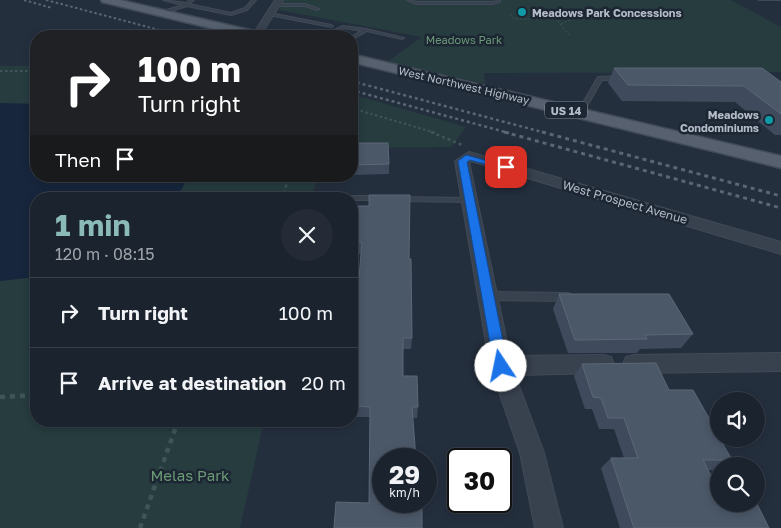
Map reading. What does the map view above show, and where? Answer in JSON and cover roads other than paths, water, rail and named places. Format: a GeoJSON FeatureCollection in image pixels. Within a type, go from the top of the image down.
{"type":"FeatureCollection","features":[{"type":"Feature","properties":{"kind":"main road"},"geometry":{"type":"LineString","coordinates":[[106,0],[232,30]]}},
{"type":"Feature","properties":{"kind":"main road","name":"West Northwest Highway"},"geometry":{"type":"LineString","coordinates":[[358,60],[781,162]]}},
{"type":"Feature","properties":{"kind":"street"},"geometry":{"type":"LineString","coordinates":[[261,30],[277,2]]}},
{"type":"Feature","properties":{"kind":"street","name":"West Prospect Avenue"},"geometry":{"type":"LineString","coordinates":[[469,200],[462,161],[469,156],[781,248]]}},
{"type":"Feature","properties":{"kind":"street"},"geometry":{"type":"LineString","coordinates":[[469,200],[501,366],[532,453],[549,528]]}},
{"type":"Feature","properties":{"kind":"street"},"geometry":{"type":"LineString","coordinates":[[501,366],[781,362]]}},
{"type":"Feature","properties":{"kind":"lane"},"geometry":{"type":"LineString","coordinates":[[164,0],[238,14],[246,9],[254,0]]}},
{"type":"Feature","properties":{"kind":"lane"},"geometry":{"type":"LineString","coordinates":[[161,13],[186,5],[192,0]]}},
{"type":"Feature","properties":{"kind":"lane"},"geometry":{"type":"LineString","coordinates":[[403,2],[492,4],[498,2],[498,0]]}},
{"type":"Feature","properties":{"kind":"lane"},"geometry":{"type":"LineString","coordinates":[[277,2],[305,5],[317,9]]}},
{"type":"Feature","properties":{"kind":"lane"},"geometry":{"type":"LineString","coordinates":[[204,9],[208,4]]}},
{"type":"Feature","properties":{"kind":"lane"},"geometry":{"type":"LineString","coordinates":[[270,14],[330,26]]}},
{"type":"Feature","properties":{"kind":"lane"},"geometry":{"type":"LineString","coordinates":[[336,30],[343,27],[402,38]]}},
{"type":"Feature","properties":{"kind":"lane"},"geometry":{"type":"LineString","coordinates":[[358,35],[366,30]]}},
{"type":"Feature","properties":{"kind":"lane"},"geometry":{"type":"LineString","coordinates":[[580,113],[600,78],[630,78]]}},
{"type":"Feature","properties":{"kind":"lane"},"geometry":{"type":"LineString","coordinates":[[358,198],[469,200]]}},
{"type":"Feature","properties":{"kind":"lane"},"geometry":{"type":"LineString","coordinates":[[488,296],[574,297]]}},
{"type":"Feature","properties":{"kind":"water"},"geometry":{"type":"Polygon","coordinates":[[[0,103],[30,104],[30,182],[186,182],[180,192],[30,192],[30,278],[0,281],[0,103]]]}},
{"type":"Feature","properties":{"kind":"railway"},"geometry":{"type":"LineString","coordinates":[[24,0],[52,8]]}},
{"type":"Feature","properties":{"kind":"railway"},"geometry":{"type":"LineString","coordinates":[[46,0],[159,30]]}},
{"type":"Feature","properties":{"kind":"railway"},"geometry":{"type":"LineString","coordinates":[[358,83],[546,133]]}},
{"type":"Feature","properties":{"kind":"railway"},"geometry":{"type":"LineString","coordinates":[[358,92],[509,133]]}},
{"type":"Feature","properties":{"kind":"railway"},"geometry":{"type":"LineString","coordinates":[[504,132],[781,208]]}},
{"type":"Feature","properties":{"kind":"railway"},"geometry":{"type":"LineString","coordinates":[[542,132],[781,196]]}},
{"type":"Feature","properties":{"kind":"place","name":"Meadows Park Concessions"},"geometry":{"type":"Point","coordinates":[522,12]}},
{"type":"Feature","properties":{"kind":"place","name":"Meadows Condominiums"},"geometry":{"type":"Point","coordinates":[769,120]}},
{"type":"Feature","properties":{"kind":"park label","name":"Meadows Park"},"geometry":{"type":"Point","coordinates":[464,39]}},
{"type":"Feature","properties":{"kind":"park label","name":"Melas Park"},"geometry":{"type":"Point","coordinates":[190,475]}}]}
